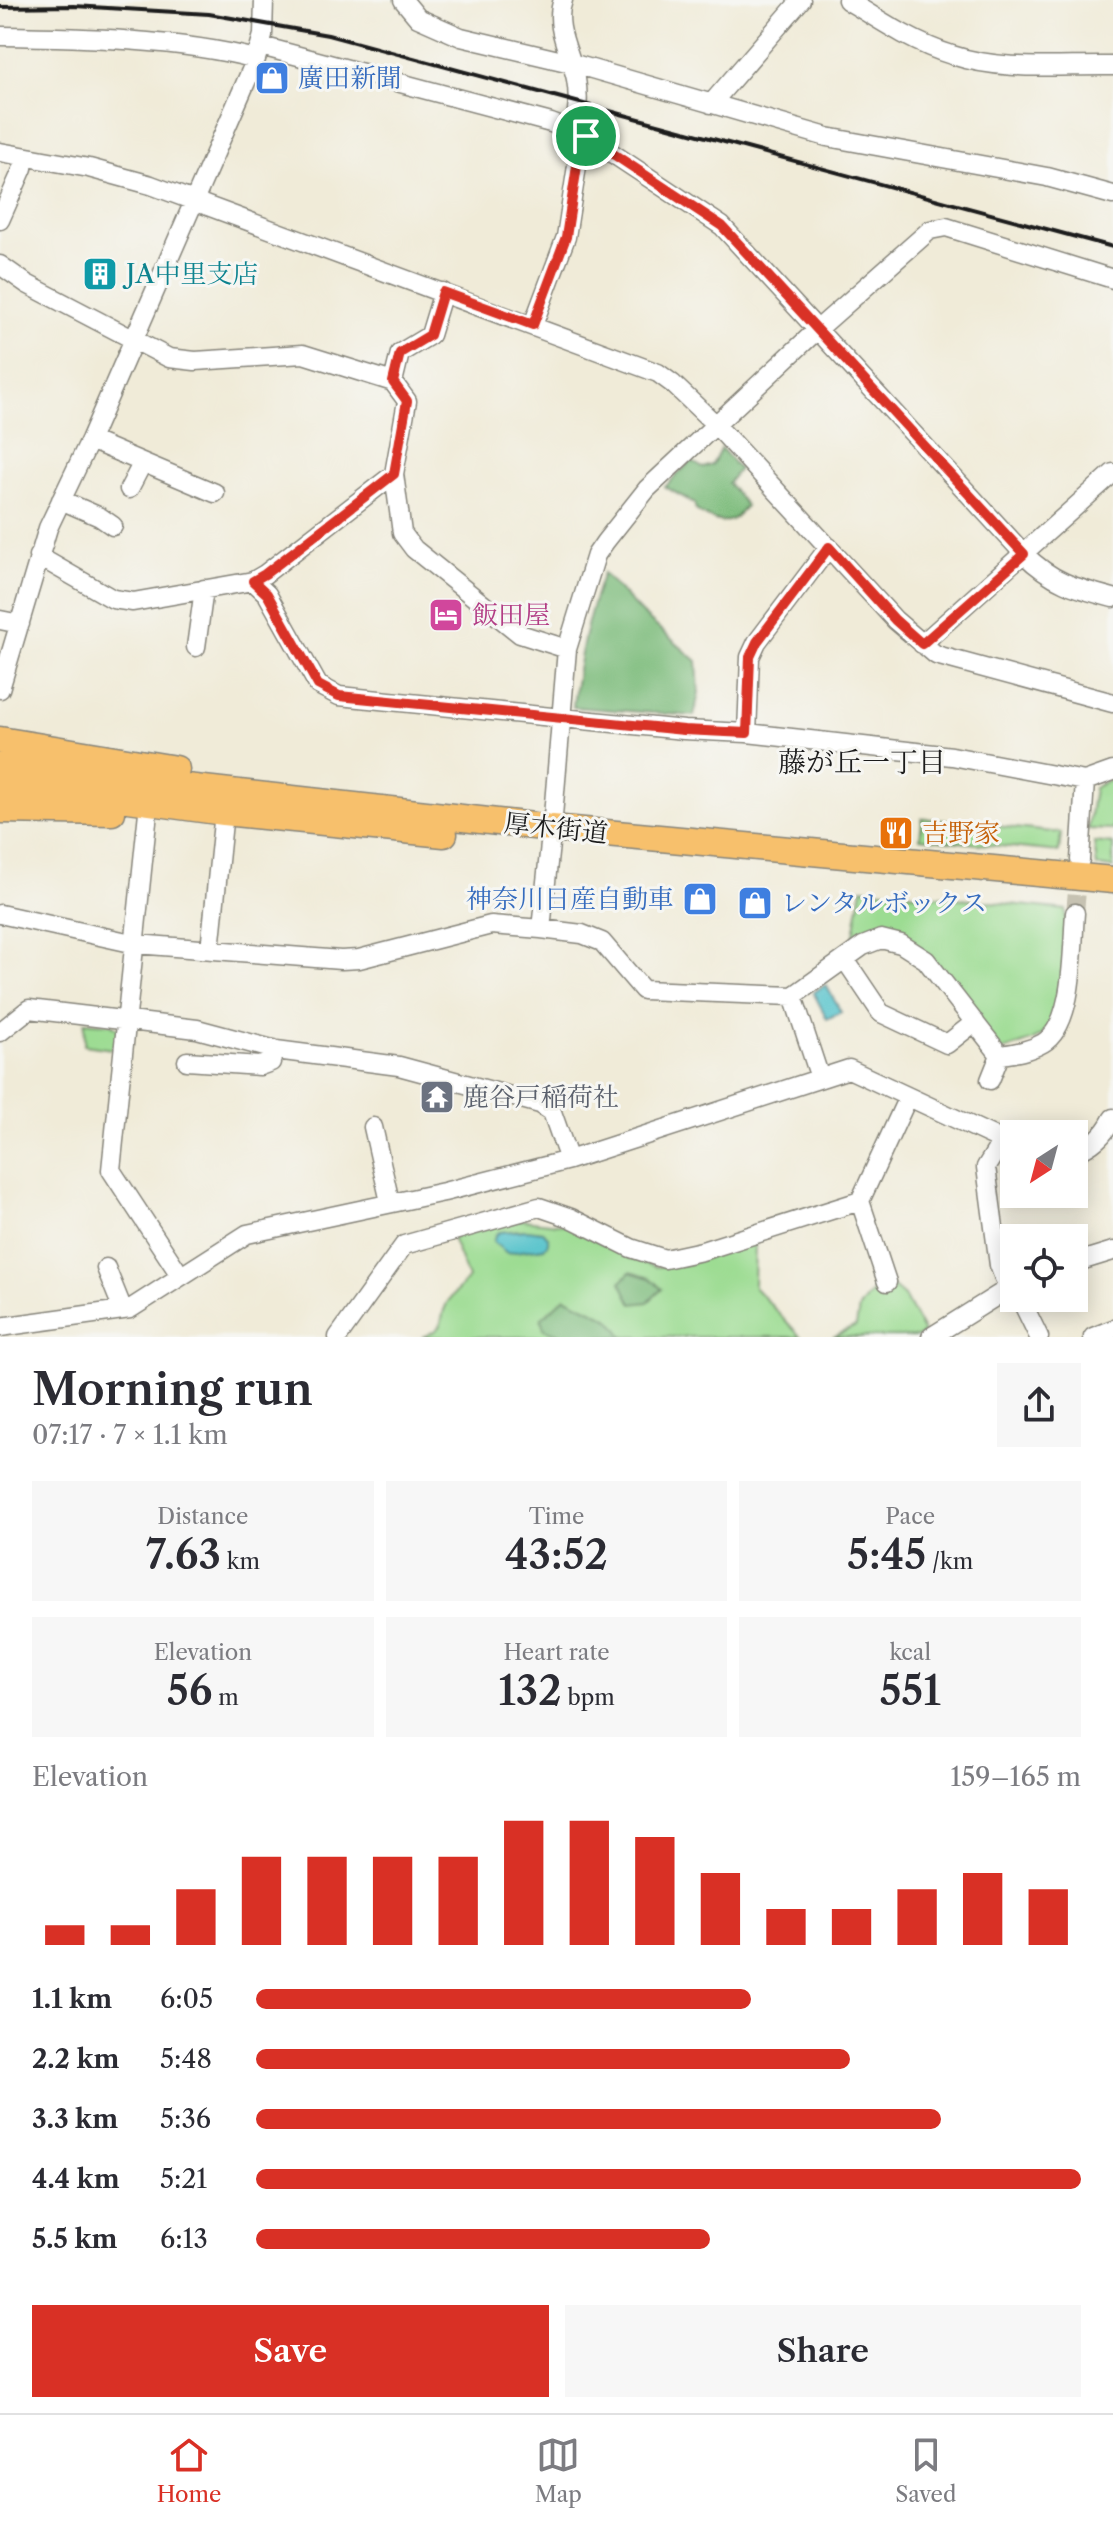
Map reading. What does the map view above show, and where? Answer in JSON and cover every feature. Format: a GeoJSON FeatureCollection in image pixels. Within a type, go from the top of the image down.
{"type":"FeatureCollection","features":[{"type":"Feature","properties":{"kind":"highway","name":"厚木街道"},"geometry":{"type":"LineString","coordinates":[[2,760],[460,818],[551,836],[1113,897]]}},
{"type":"Feature","properties":{"kind":"highway","name":"厚木街道"},"geometry":{"type":"LineString","coordinates":[[2,760],[84,793],[224,812],[1113,880]]}},
{"type":"Feature","properties":{"kind":"highway"},"geometry":{"type":"LineString","coordinates":[[0,810],[224,812]]}},
{"type":"Feature","properties":{"kind":"street"},"geometry":{"type":"LineString","coordinates":[[0,689],[38,556],[259,52],[264,0]]}},
{"type":"Feature","properties":{"kind":"street"},"geometry":{"type":"LineString","coordinates":[[403,0],[418,18],[456,35],[571,63],[827,137],[1047,177],[1113,195]]}},
{"type":"Feature","properties":{"kind":"street"},"geometry":{"type":"LineString","coordinates":[[533,325],[566,237],[579,153],[577,84],[559,15],[563,0]]}},
{"type":"Feature","properties":{"kind":"street"},"geometry":{"type":"LineString","coordinates":[[711,104],[801,0]]}},
{"type":"Feature","properties":{"kind":"street"},"geometry":{"type":"LineString","coordinates":[[847,0],[951,55],[1020,65],[1113,66]]}},
{"type":"Feature","properties":{"kind":"street"},"geometry":{"type":"LineString","coordinates":[[0,36],[113,40],[259,52],[579,133],[722,226],[1046,575],[1113,598]]}},
{"type":"Feature","properties":{"kind":"street"},"geometry":{"type":"LineString","coordinates":[[0,152],[127,177],[658,373],[715,424],[895,620],[936,655],[1113,703]]}},
{"type":"Feature","properties":{"kind":"street"},"geometry":{"type":"LineString","coordinates":[[0,220],[25,157]]}},
{"type":"Feature","properties":{"kind":"street"},"geometry":{"type":"LineString","coordinates":[[541,929],[567,649],[596,555],[647,489],[818,329],[923,235],[938,228],[946,227],[1113,279]]}},
{"type":"Feature","properties":{"kind":"street"},"geometry":{"type":"LineString","coordinates":[[0,265],[27,284],[164,356],[179,360],[303,354],[393,382],[407,401],[394,474],[402,533],[414,549],[520,634],[567,649]]}},
{"type":"Feature","properties":{"kind":"street"},"geometry":{"type":"LineString","coordinates":[[393,382],[400,353],[430,335],[443,292]]}},
{"type":"Feature","properties":{"kind":"street"},"geometry":{"type":"LineString","coordinates":[[90,440],[215,493]]}},
{"type":"Feature","properties":{"kind":"street"},"geometry":{"type":"LineString","coordinates":[[129,489],[142,464]]}},
{"type":"Feature","properties":{"kind":"street"},"geometry":{"type":"LineString","coordinates":[[922,644],[1113,473]]}},
{"type":"Feature","properties":{"kind":"street"},"geometry":{"type":"LineString","coordinates":[[38,556],[113,599],[133,602],[253,581],[394,474]]}},
{"type":"Feature","properties":{"kind":"street"},"geometry":{"type":"LineString","coordinates":[[61,500],[113,526]]}},
{"type":"Feature","properties":{"kind":"street"},"geometry":{"type":"LineString","coordinates":[[747,733],[750,657],[757,642],[829,547]]}},
{"type":"Feature","properties":{"kind":"street"},"geometry":{"type":"LineString","coordinates":[[253,581],[267,594],[318,685],[339,696],[684,730],[747,733],[952,756],[1085,781],[1113,771]]}},
{"type":"Feature","properties":{"kind":"street"},"geometry":{"type":"LineString","coordinates":[[196,647],[204,589]]}},
{"type":"Feature","properties":{"kind":"street"},"geometry":{"type":"LineString","coordinates":[[0,620],[20,624]]}},
{"type":"Feature","properties":{"kind":"street"},"geometry":{"type":"LineString","coordinates":[[1080,860],[1085,781]]}},
{"type":"Feature","properties":{"kind":"street"},"geometry":{"type":"LineString","coordinates":[[148,812],[111,1170],[180,1275]]}},
{"type":"Feature","properties":{"kind":"street"},"geometry":{"type":"LineString","coordinates":[[210,950],[224,812]]}},
{"type":"Feature","properties":{"kind":"street"},"geometry":{"type":"LineString","coordinates":[[1000,1055],[1024,1052],[1045,1042],[1060,1024],[1067,1003],[1075,913]]}},
{"type":"Feature","properties":{"kind":"street"},"geometry":{"type":"LineString","coordinates":[[0,914],[136,944],[350,960],[491,925],[541,929],[582,934],[602,942],[643,990],[793,996],[863,946],[881,939],[901,944],[926,960],[1000,1055]]}},
{"type":"Feature","properties":{"kind":"street"},"geometry":{"type":"LineString","coordinates":[[846,961],[881,1013],[947,1044],[975,1022]]}},
{"type":"Feature","properties":{"kind":"street"},"geometry":{"type":"LineString","coordinates":[[793,996],[820,1078]]}},
{"type":"Feature","properties":{"kind":"street"},"geometry":{"type":"LineString","coordinates":[[0,1032],[29,1009],[197,1029],[274,1049],[399,1066],[540,1104],[552,1112],[569,1160]]}},
{"type":"Feature","properties":{"kind":"street"},"geometry":{"type":"LineString","coordinates":[[187,1061],[260,1066],[271,1062],[274,1049]]}},
{"type":"Feature","properties":{"kind":"street"},"geometry":{"type":"LineString","coordinates":[[990,1080],[1000,1055]]}},
{"type":"Feature","properties":{"kind":"street"},"geometry":{"type":"LineString","coordinates":[[0,1327],[130,1309],[247,1234],[444,1192],[569,1160],[849,1069],[1000,1140]]}},
{"type":"Feature","properties":{"kind":"street"},"geometry":{"type":"LineString","coordinates":[[887,1282],[860,1201],[908,1097]]}},
{"type":"Feature","properties":{"kind":"street"},"geometry":{"type":"LineString","coordinates":[[970,1124],[978,1107]]}},
{"type":"Feature","properties":{"kind":"street"},"geometry":{"type":"LineString","coordinates":[[1088,1148],[1107,1131],[1113,1118]]}},
{"type":"Feature","properties":{"kind":"street"},"geometry":{"type":"LineString","coordinates":[[379,1134],[390,1202]]}},
{"type":"Feature","properties":{"kind":"street"},"geometry":{"type":"LineString","coordinates":[[1000,1152],[986,1167],[1000,1268]]}},
{"type":"Feature","properties":{"kind":"street"},"geometry":{"type":"LineString","coordinates":[[338,1337],[404,1245],[539,1207],[571,1218],[631,1248],[665,1259],[702,1251],[860,1201]]}},
{"type":"Feature","properties":{"kind":"street"},"geometry":{"type":"LineString","coordinates":[[1088,1259],[1113,1251]]}},
{"type":"Feature","properties":{"kind":"street"},"geometry":{"type":"LineString","coordinates":[[106,1268],[123,1310]]}},
{"type":"Feature","properties":{"kind":"street"},"geometry":{"type":"LineString","coordinates":[[931,1337],[1000,1294]]}},
{"type":"Feature","properties":{"kind":"street"},"geometry":{"type":"LineString","coordinates":[[1027,1312],[1039,1337]]}},
{"type":"Feature","properties":{"kind":"street"},"geometry":{"type":"LineString","coordinates":[[1093,1337],[1113,1329]]}},
{"type":"Feature","properties":{"kind":"green space"},"geometry":{"type":"Polygon","coordinates":[[[721,448],[739,469],[728,483],[746,506],[736,517],[726,521],[705,516],[696,510],[694,503],[665,487],[691,461],[703,468],[712,465],[721,448]]]}},
{"type":"Feature","properties":{"kind":"green space"},"geometry":{"type":"Polygon","coordinates":[[[603,573],[641,613],[697,661],[699,693],[694,716],[573,707],[584,639],[603,573]]]}},
{"type":"Feature","properties":{"kind":"green space"},"geometry":{"type":"Polygon","coordinates":[[[1113,777],[1113,830],[1088,829],[1094,788],[1113,777]]]}},
{"type":"Feature","properties":{"kind":"green space"},"geometry":{"type":"Polygon","coordinates":[[[922,818],[1061,833],[1059,852],[920,838],[922,818]]]}},
{"type":"Feature","properties":{"kind":"green space"},"geometry":{"type":"Polygon","coordinates":[[[1094,842],[1113,844],[1113,868],[1097,866],[1094,842]]]}},
{"type":"Feature","properties":{"kind":"green space"},"geometry":{"type":"Polygon","coordinates":[[[862,888],[1066,910],[1062,994],[1051,1024],[1038,1038],[1002,1051],[926,960],[880,939],[850,958],[862,888]]]}},
{"type":"Feature","properties":{"kind":"green space"},"geometry":{"type":"Polygon","coordinates":[[[85,1022],[111,1024],[120,1030],[119,1050],[84,1045],[85,1022]]]}},
{"type":"Feature","properties":{"kind":"green space"},"geometry":{"type":"Polygon","coordinates":[[[515,1219],[567,1225],[627,1257],[656,1267],[686,1264],[755,1243],[754,1287],[801,1337],[422,1337],[436,1330],[447,1303],[468,1278],[452,1238],[515,1219]],[[500,1232],[536,1248],[544,1248],[542,1232],[500,1232]]]}},
{"type":"Feature","properties":{"kind":"green space"},"geometry":{"type":"Polygon","coordinates":[[[630,1272],[650,1278],[662,1289],[648,1302],[632,1304],[621,1282],[630,1272]]]}},
{"type":"Feature","properties":{"kind":"green space"},"geometry":{"type":"Polygon","coordinates":[[[883,1278],[904,1296],[924,1333],[918,1337],[833,1337],[856,1326],[859,1308],[883,1278]]]}},
{"type":"Feature","properties":{"kind":"green space"},"geometry":{"type":"Polygon","coordinates":[[[565,1297],[610,1319],[624,1337],[567,1337],[544,1329],[541,1319],[565,1297]]]}},
{"type":"Feature","properties":{"kind":"water"},"geometry":{"type":"Polygon","coordinates":[[[826,985],[841,1012],[827,1019],[813,992],[826,985]]]}},
{"type":"Feature","properties":{"kind":"water"},"geometry":{"type":"Polygon","coordinates":[[[500,1232],[542,1232],[548,1237],[544,1248],[507,1253],[493,1242],[500,1232]]]}},
{"type":"Feature","properties":{"kind":"tunnel"},"geometry":{"type":"LineString","coordinates":[[1075,913],[1079,868]]}},
{"type":"Feature","properties":{"kind":"railway"},"geometry":{"type":"LineString","coordinates":[[0,7],[74,6],[209,14],[328,35],[1113,247]]}},
{"type":"Feature","properties":{"kind":"place","name":"廣田新聞"},"geometry":{"type":"Point","coordinates":[272,78]}},
{"type":"Feature","properties":{"kind":"place","name":"JA中里支店"},"geometry":{"type":"Point","coordinates":[100,274]}},
{"type":"Feature","properties":{"kind":"place","name":"飯田屋"},"geometry":{"type":"Point","coordinates":[446,615]}},
{"type":"Feature","properties":{"kind":"place","name":"吉野家"},"geometry":{"type":"Point","coordinates":[896,833]}},
{"type":"Feature","properties":{"kind":"place","name":"神奈川日産自動車"},"geometry":{"type":"Point","coordinates":[700,899]}},
{"type":"Feature","properties":{"kind":"place","name":"レンタルボックス"},"geometry":{"type":"Point","coordinates":[755,903]}},
{"type":"Feature","properties":{"kind":"place","name":"鹿谷戸稲荷社"},"geometry":{"type":"Point","coordinates":[437,1097]}},
{"type":"Feature","properties":{"kind":"district","name":"藤が丘一丁目"},"geometry":{"type":"Point","coordinates":[862,762]}},
{"type":"Feature","properties":{"kind":"route"},"geometry":{"type":"LineString","coordinates":[[586,136],[722,226],[1024,554],[922,644],[895,620],[829,547],[757,642],[750,657],[747,733],[684,730],[339,696],[318,685],[267,594],[253,581],[394,474],[407,401],[393,382],[400,353],[430,335],[443,292],[533,325],[566,237],[579,153],[586,136]]}}]}
